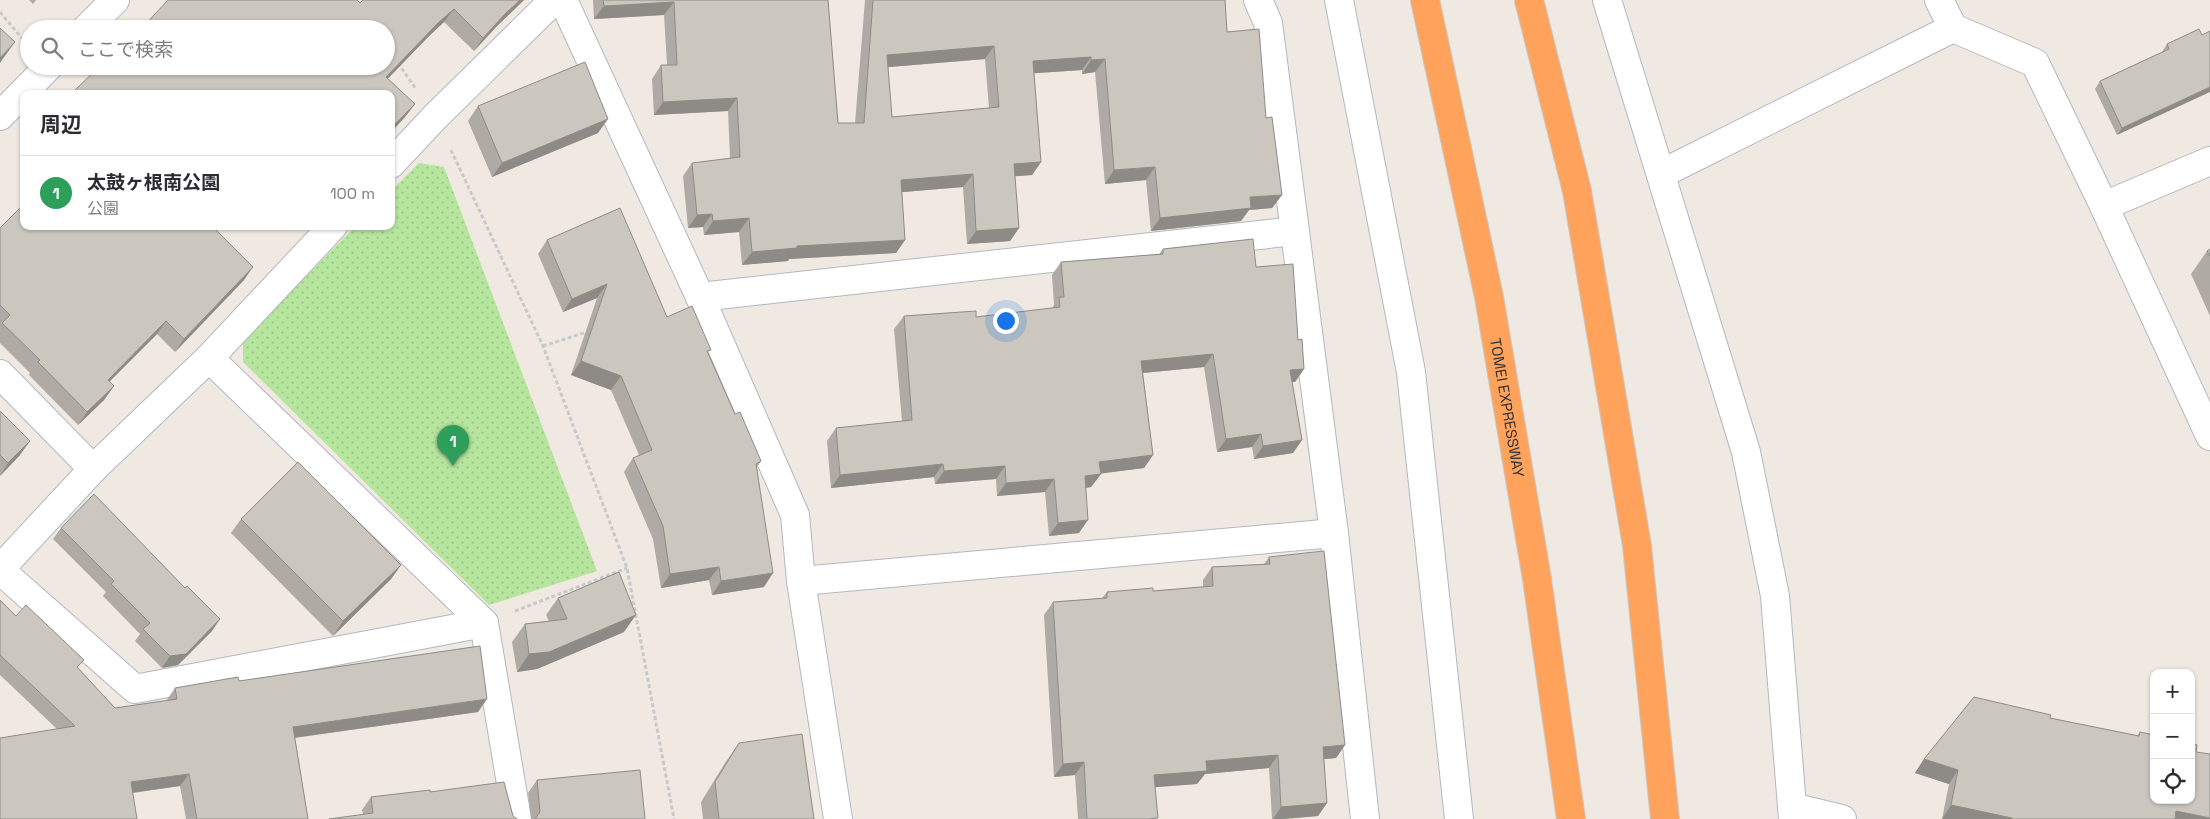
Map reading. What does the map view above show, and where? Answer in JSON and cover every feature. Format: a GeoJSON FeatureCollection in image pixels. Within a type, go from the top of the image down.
{"type":"FeatureCollection","features":[{"type":"Feature","properties":{"kind":"highway","name":"TOMEI EXPRESSWAY"},"geometry":{"type":"LineString","coordinates":[[1425,0],[1491,307],[1537,578],[1571,819]]}},
{"type":"Feature","properties":{"kind":"highway"},"geometry":{"type":"LineString","coordinates":[[1529,0],[1577,191],[1638,546],[1665,819]]}},
{"type":"Feature","properties":{"kind":"street"},"geometry":{"type":"LineString","coordinates":[[95,20],[114,0]]}},
{"type":"Feature","properties":{"kind":"street"},"geometry":{"type":"LineString","coordinates":[[395,160],[435,117],[554,0]]}},
{"type":"Feature","properties":{"kind":"street"},"geometry":{"type":"LineString","coordinates":[[563,0],[700,297],[795,515],[801,581],[838,819]]}},
{"type":"Feature","properties":{"kind":"street"},"geometry":{"type":"LineString","coordinates":[[1258,0],[1268,23],[1334,533],[1365,819]]}},
{"type":"Feature","properties":{"kind":"street"},"geometry":{"type":"LineString","coordinates":[[1339,0],[1411,372],[1459,819]]}},
{"type":"Feature","properties":{"kind":"street"},"geometry":{"type":"LineString","coordinates":[[1607,0],[1746,452],[1775,596],[1793,813],[1842,819]]}},
{"type":"Feature","properties":{"kind":"street"},"geometry":{"type":"LineString","coordinates":[[1939,0],[1952,28],[2034,63],[2104,206],[2210,436]]}},
{"type":"Feature","properties":{"kind":"street"},"geometry":{"type":"LineString","coordinates":[[1661,174],[1952,28]]}},
{"type":"Feature","properties":{"kind":"street"},"geometry":{"type":"LineString","coordinates":[[25,90],[40,75]]}},
{"type":"Feature","properties":{"kind":"street"},"geometry":{"type":"LineString","coordinates":[[0,116],[20,96]]}},
{"type":"Feature","properties":{"kind":"street"},"geometry":{"type":"LineString","coordinates":[[2104,206],[2210,161]]}},
{"type":"Feature","properties":{"kind":"street"},"geometry":{"type":"LineString","coordinates":[[328,230],[209,358],[93,469],[0,570],[135,689],[484,623]]}},
{"type":"Feature","properties":{"kind":"street"},"geometry":{"type":"LineString","coordinates":[[700,297],[1295,232]]}},
{"type":"Feature","properties":{"kind":"street"},"geometry":{"type":"LineString","coordinates":[[209,358],[484,623],[517,819]]}},
{"type":"Feature","properties":{"kind":"street"},"geometry":{"type":"LineString","coordinates":[[0,374],[93,469]]}},
{"type":"Feature","properties":{"kind":"street"},"geometry":{"type":"LineString","coordinates":[[801,581],[1334,533]]}},
{"type":"Feature","properties":{"kind":"path"},"geometry":{"type":"LineString","coordinates":[[0,12],[20,35]]}},
{"type":"Feature","properties":{"kind":"path"},"geometry":{"type":"LineString","coordinates":[[396,60],[435,117],[543,346],[627,568],[674,819]]}},
{"type":"Feature","properties":{"kind":"path"},"geometry":{"type":"LineString","coordinates":[[543,346],[590,331]]}},
{"type":"Feature","properties":{"kind":"path"},"geometry":{"type":"LineString","coordinates":[[484,623],[627,568]]}},
{"type":"Feature","properties":{"kind":"green space"},"geometry":{"type":"Polygon","coordinates":[[[419,163],[444,167],[597,571],[489,605],[243,362],[243,339],[352,230],[395,230],[395,187],[419,163]]]}},
{"type":"Feature","properties":{"kind":"building"},"geometry":{"type":"Polygon","coordinates":[[[168,0],[357,0],[360,3],[363,0],[520,0],[483,38],[454,9],[395,68],[395,20],[149,20],[168,0]]]}},
{"type":"Feature","properties":{"kind":"building"},"geometry":{"type":"Polygon","coordinates":[[[603,0],[828,0],[838,123],[864,123],[873,0],[1225,0],[1227,32],[1259,29],[1266,118],[1272,117],[1282,195],[1250,197],[1251,208],[1160,218],[1155,167],[1114,170],[1105,59],[1091,60],[1091,57],[1033,61],[1041,162],[1014,164],[1019,228],[976,231],[973,174],[901,180],[905,240],[797,246],[797,248],[752,252],[749,218],[713,221],[712,214],[697,215],[692,163],[740,157],[737,98],[663,102],[661,65],[677,65],[674,2],[604,6],[603,0]],[[994,46],[887,55],[892,117],[999,107],[994,46]]]}},
{"type":"Feature","properties":{"kind":"building"},"geometry":{"type":"Polygon","coordinates":[[[0,28],[15,42],[0,58],[0,28]]]}},
{"type":"Feature","properties":{"kind":"building"},"geometry":{"type":"Polygon","coordinates":[[[2199,29],[2202,35],[2210,31],[2210,87],[2122,128],[2100,81],[2169,49],[2167,44],[2199,29]]]}},
{"type":"Feature","properties":{"kind":"building"},"geometry":{"type":"Polygon","coordinates":[[[585,62],[608,119],[502,163],[478,106],[585,62]]]}},
{"type":"Feature","properties":{"kind":"building"},"geometry":{"type":"Polygon","coordinates":[[[91,75],[388,75],[386,77],[415,104],[395,124],[395,90],[75,90],[91,75]]]}},
{"type":"Feature","properties":{"kind":"building"},"geometry":{"type":"Polygon","coordinates":[[[20,208],[20,230],[216,230],[253,267],[184,339],[166,321],[108,380],[114,386],[87,412],[38,362],[40,360],[2,323],[10,315],[0,305],[0,228],[20,208]]]}},
{"type":"Feature","properties":{"kind":"building"},"geometry":{"type":"Polygon","coordinates":[[[620,208],[667,317],[692,306],[711,350],[707,351],[735,414],[740,412],[761,461],[756,464],[773,573],[721,581],[719,567],[670,574],[663,526],[633,458],[652,450],[621,376],[581,361],[607,284],[572,299],[547,240],[620,208]]]}},
{"type":"Feature","properties":{"kind":"building"},"geometry":{"type":"Polygon","coordinates":[[[1253,239],[1256,267],[1293,264],[1298,340],[1302,339],[1304,369],[1290,370],[1302,440],[1263,446],[1261,434],[1226,439],[1213,354],[1141,361],[1153,455],[1099,462],[1101,474],[1085,476],[1088,520],[1058,523],[1054,479],[1006,483],[1005,466],[944,471],[943,464],[840,475],[836,428],[912,420],[904,316],[976,311],[976,317],[1060,307],[1059,297],[1064,297],[1061,262],[1163,254],[1163,249],[1253,239]]]}},
{"type":"Feature","properties":{"kind":"building"},"geometry":{"type":"Polygon","coordinates":[[[0,411],[30,441],[8,463],[0,455],[0,411]]]}},
{"type":"Feature","properties":{"kind":"building"},"geometry":{"type":"Polygon","coordinates":[[[298,462],[401,565],[343,621],[241,519],[298,462]]]}},
{"type":"Feature","properties":{"kind":"building"},"geometry":{"type":"Polygon","coordinates":[[[94,494],[185,588],[187,586],[220,619],[186,654],[170,656],[143,629],[150,623],[111,584],[114,581],[61,528],[94,494]]]}},
{"type":"Feature","properties":{"kind":"building"},"geometry":{"type":"Polygon","coordinates":[[[1324,551],[1345,745],[1323,747],[1327,803],[1281,807],[1278,755],[1206,761],[1207,771],[1154,775],[1158,818],[1087,819],[1084,762],[1063,764],[1053,602],[1107,598],[1107,592],[1153,588],[1153,591],[1213,586],[1212,567],[1270,564],[1269,557],[1324,551]]]}},
{"type":"Feature","properties":{"kind":"building"},"geometry":{"type":"Polygon","coordinates":[[[619,572],[636,615],[549,652],[529,654],[525,624],[567,619],[558,598],[619,572]]]}},
{"type":"Feature","properties":{"kind":"building"},"geometry":{"type":"Polygon","coordinates":[[[0,600],[16,616],[26,605],[84,660],[77,667],[115,708],[177,699],[175,688],[238,677],[239,681],[480,646],[487,699],[293,727],[308,819],[197,819],[189,774],[131,782],[137,819],[0,819],[0,738],[75,726],[0,655],[0,600]]]}},
{"type":"Feature","properties":{"kind":"building"},"geometry":{"type":"Polygon","coordinates":[[[1974,697],[2051,715],[2050,718],[2139,736],[2140,732],[2150,734],[2150,804],[2195,804],[2195,744],[2197,745],[2196,752],[2210,754],[2210,818],[2176,811],[2175,819],[2012,819],[1951,805],[1958,770],[1924,759],[1974,697]]]}},
{"type":"Feature","properties":{"kind":"building"},"geometry":{"type":"Polygon","coordinates":[[[802,734],[814,819],[719,819],[715,782],[739,743],[802,734]]]}},
{"type":"Feature","properties":{"kind":"building"},"geometry":{"type":"Polygon","coordinates":[[[640,770],[645,819],[535,819],[540,812],[537,780],[640,770]]]}},
{"type":"Feature","properties":{"kind":"building"},"geometry":{"type":"Polygon","coordinates":[[[504,782],[513,816],[517,819],[329,819],[373,813],[371,797],[430,790],[430,792],[504,782]]]}},
{"type":"Feature","properties":{"kind":"place","name":"太鼓ヶ根南公園"},"geometry":{"type":"Point","coordinates":[453,466]}}]}
